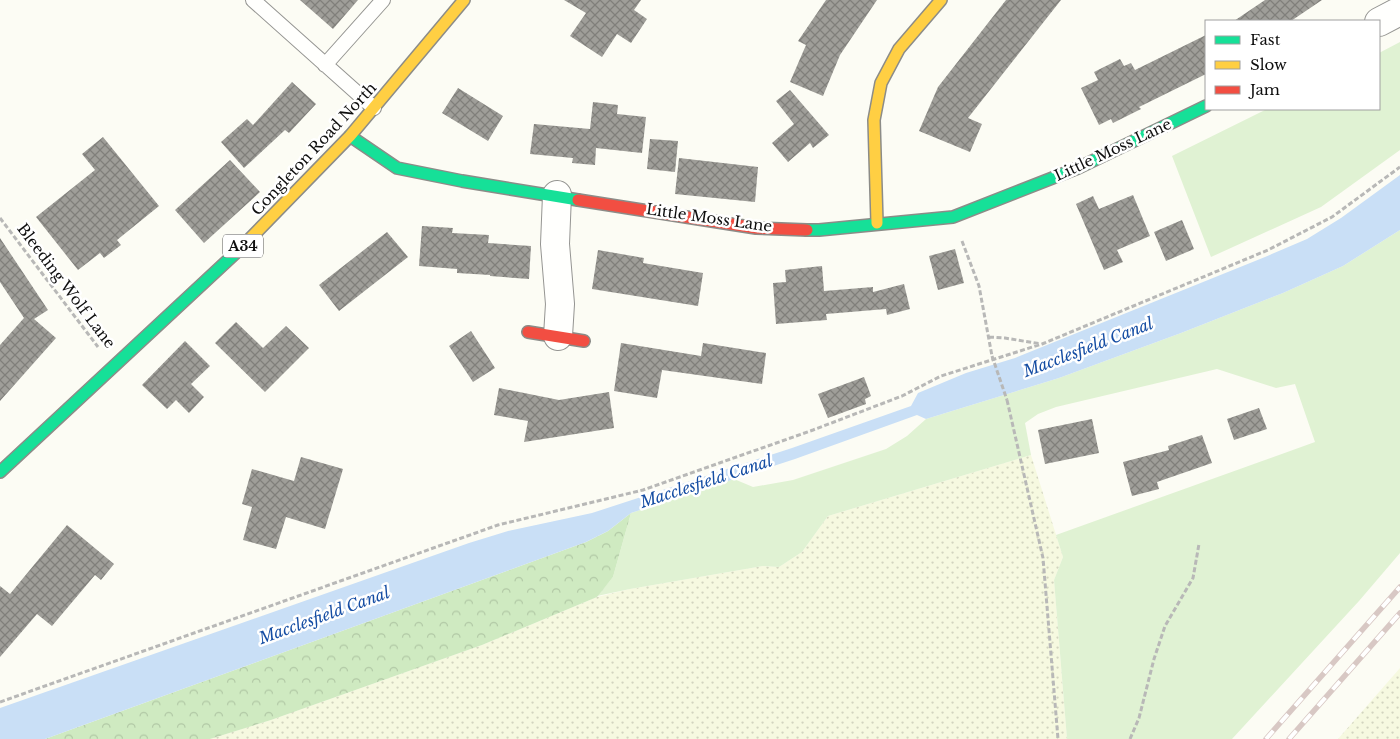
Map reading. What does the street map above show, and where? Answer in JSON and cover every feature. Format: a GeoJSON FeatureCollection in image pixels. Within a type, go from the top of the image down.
{"type":"FeatureCollection","features":[{"type":"Feature","properties":{"kind":"main road","name":"Congleton Road North"},"geometry":{"type":"LineString","coordinates":[[0,472],[238,251],[350,136],[464,0]]}},
{"type":"Feature","properties":{"kind":"main road"},"geometry":{"type":"LineString","coordinates":[[876,224],[874,120],[882,82],[899,50],[941,0]]}},
{"type":"Feature","properties":{"kind":"main road","name":"Little Moss Lane"},"geometry":{"type":"LineString","coordinates":[[350,136],[397,168],[462,181],[756,228],[819,230],[953,217],[1078,168],[1205,106]]}},
{"type":"Feature","properties":{"kind":"main road"},"geometry":{"type":"LineString","coordinates":[[528,332],[571,339]]}},
{"type":"Feature","properties":{"kind":"street"},"geometry":{"type":"LineString","coordinates":[[1380,21],[1400,11]]}},
{"type":"Feature","properties":{"kind":"street"},"geometry":{"type":"LineString","coordinates":[[557,195],[555,244],[560,304],[571,339]]}},
{"type":"Feature","properties":{"kind":"lane"},"geometry":{"type":"LineString","coordinates":[[253,0],[374,108]]}},
{"type":"Feature","properties":{"kind":"lane"},"geometry":{"type":"LineString","coordinates":[[325,66],[383,0]]}},
{"type":"Feature","properties":{"kind":"path"},"geometry":{"type":"LineString","coordinates":[[0,702],[498,525],[643,490],[813,430],[902,396],[941,376],[1042,344],[1268,250],[1332,217],[1400,167]]}},
{"type":"Feature","properties":{"kind":"path"},"geometry":{"type":"LineString","coordinates":[[953,217],[979,286],[992,356],[1007,400],[1043,558],[1058,739]]}},
{"type":"Feature","properties":{"kind":"path","name":"Bleeding Wolf Lane"},"geometry":{"type":"LineString","coordinates":[[0,218],[114,367]]}},
{"type":"Feature","properties":{"kind":"path"},"geometry":{"type":"LineString","coordinates":[[989,337],[1042,344]]}},
{"type":"Feature","properties":{"kind":"path"},"geometry":{"type":"LineString","coordinates":[[1130,739],[1140,718],[1154,659],[1165,626],[1193,578],[1199,544]]}},
{"type":"Feature","properties":{"kind":"green space"},"geometry":{"type":"Polygon","coordinates":[[[1400,42],[1400,150],[1321,207],[1211,257],[1172,156],[1265,110],[1380,110],[1380,52],[1400,42]]]}},
{"type":"Feature","properties":{"kind":"green space"},"geometry":{"type":"Polygon","coordinates":[[[1400,230],[1400,553],[1359,601],[1232,739],[1067,739],[1054,580],[1063,557],[1056,535],[1315,442],[1295,384],[1276,388],[1217,369],[1056,407],[1038,414],[1025,423],[1031,455],[828,516],[802,552],[779,567],[763,566],[597,596],[613,577],[631,513],[734,479],[753,487],[793,480],[886,449],[907,436],[926,419],[1059,378],[1283,293],[1343,266],[1400,230]]]}},
{"type":"Feature","properties":{"kind":"green space"},"geometry":{"type":"Polygon","coordinates":[[[1031,455],[1063,557],[1054,580],[1067,739],[210,739],[271,720],[482,645],[597,597],[630,589],[763,566],[779,567],[802,552],[828,516],[1031,455]]]}},
{"type":"Feature","properties":{"kind":"green space"},"geometry":{"type":"Polygon","coordinates":[[[631,513],[613,577],[597,597],[482,645],[271,720],[210,739],[45,739],[586,542],[608,531],[631,513]]]}},
{"type":"Feature","properties":{"kind":"green space"},"geometry":{"type":"Polygon","coordinates":[[[1400,668],[1400,739],[1338,739],[1400,668]]]}},
{"type":"Feature","properties":{"kind":"water","name":"Macclesfield Canal"},"geometry":{"type":"Polygon","coordinates":[[[1400,175],[1400,230],[1343,266],[1283,293],[1059,378],[926,419],[917,415],[795,459],[631,513],[608,531],[586,542],[45,739],[0,739],[0,708],[469,543],[508,531],[592,513],[792,448],[911,406],[918,393],[966,373],[1015,358],[1307,239],[1341,218],[1400,175]]]}},
{"type":"Feature","properties":{"kind":"building"},"geometry":{"type":"Polygon","coordinates":[[[300,0],[358,0],[333,29],[300,0]]]}},
{"type":"Feature","properties":{"kind":"building"},"geometry":{"type":"Polygon","coordinates":[[[564,0],[641,0],[634,10],[647,19],[631,43],[617,34],[602,57],[570,36],[586,13],[564,0]]]}},
{"type":"Feature","properties":{"kind":"building"},"geometry":{"type":"Polygon","coordinates":[[[826,0],[877,0],[840,55],[823,96],[790,82],[806,45],[798,41],[826,0]]]}},
{"type":"Feature","properties":{"kind":"building"},"geometry":{"type":"Polygon","coordinates":[[[1006,0],[1061,0],[968,118],[982,124],[970,152],[919,131],[938,87],[1006,0]]]}},
{"type":"Feature","properties":{"kind":"building"},"geometry":{"type":"Polygon","coordinates":[[[1265,0],[1322,0],[1292,20],[1235,20],[1265,0]]]}},
{"type":"Feature","properties":{"kind":"building"},"geometry":{"type":"Polygon","coordinates":[[[1205,35],[1205,74],[1139,107],[1141,109],[1113,123],[1111,119],[1099,125],[1081,88],[1098,80],[1094,72],[1120,59],[1124,66],[1131,63],[1135,70],[1205,35]]]}},
{"type":"Feature","properties":{"kind":"building"},"geometry":{"type":"Polygon","coordinates":[[[292,82],[316,104],[289,133],[285,130],[244,168],[221,142],[247,119],[253,125],[292,82]]]}},
{"type":"Feature","properties":{"kind":"building"},"geometry":{"type":"Polygon","coordinates":[[[458,88],[503,116],[488,141],[442,113],[458,88]]]}},
{"type":"Feature","properties":{"kind":"building"},"geometry":{"type":"Polygon","coordinates":[[[790,90],[829,135],[813,148],[810,143],[788,162],[772,143],[794,124],[776,101],[790,90]]]}},
{"type":"Feature","properties":{"kind":"building"},"geometry":{"type":"Polygon","coordinates":[[[593,102],[618,105],[617,114],[646,117],[642,153],[596,148],[595,165],[572,163],[573,158],[530,154],[534,124],[590,129],[593,102]]]}},
{"type":"Feature","properties":{"kind":"building"},"geometry":{"type":"Polygon","coordinates":[[[103,137],[159,206],[117,240],[121,245],[104,258],[100,253],[78,270],[36,217],[95,170],[82,154],[103,137]]]}},
{"type":"Feature","properties":{"kind":"building"},"geometry":{"type":"Polygon","coordinates":[[[650,139],[678,141],[675,172],[647,169],[650,139]]]}},
{"type":"Feature","properties":{"kind":"building"},"geometry":{"type":"Polygon","coordinates":[[[679,158],[758,167],[755,202],[675,194],[679,158]]]}},
{"type":"Feature","properties":{"kind":"building"},"geometry":{"type":"Polygon","coordinates":[[[230,160],[260,192],[204,243],[175,210],[230,160]]]}},
{"type":"Feature","properties":{"kind":"building"},"geometry":{"type":"Polygon","coordinates":[[[1133,195],[1150,236],[1117,250],[1123,262],[1104,270],[1076,204],[1093,196],[1099,209],[1133,195]]]}},
{"type":"Feature","properties":{"kind":"building"},"geometry":{"type":"Polygon","coordinates":[[[1182,220],[1194,249],[1166,261],[1154,232],[1182,220]]]}},
{"type":"Feature","properties":{"kind":"building"},"geometry":{"type":"Polygon","coordinates":[[[422,226],[453,228],[452,233],[489,235],[488,243],[531,246],[529,279],[457,273],[457,269],[419,266],[422,226]]]}},
{"type":"Feature","properties":{"kind":"building"},"geometry":{"type":"Polygon","coordinates":[[[387,232],[408,257],[339,311],[319,285],[387,232]]]}},
{"type":"Feature","properties":{"kind":"building"},"geometry":{"type":"Polygon","coordinates":[[[0,238],[48,310],[34,319],[56,338],[0,401],[0,345],[24,318],[0,282],[0,238]]]}},
{"type":"Feature","properties":{"kind":"building"},"geometry":{"type":"Polygon","coordinates":[[[955,249],[964,283],[938,290],[929,256],[955,249]]]}},
{"type":"Feature","properties":{"kind":"building"},"geometry":{"type":"Polygon","coordinates":[[[598,250],[644,258],[643,263],[703,273],[698,306],[592,289],[598,250]]]}},
{"type":"Feature","properties":{"kind":"building"},"geometry":{"type":"Polygon","coordinates":[[[822,266],[824,291],[873,287],[873,292],[904,284],[910,309],[887,315],[886,309],[826,314],[827,320],[776,324],[773,283],[786,282],[785,270],[822,266]]]}},
{"type":"Feature","properties":{"kind":"building"},"geometry":{"type":"Polygon","coordinates":[[[236,322],[263,348],[286,326],[309,348],[265,392],[215,343],[236,322]]]}},
{"type":"Feature","properties":{"kind":"building"},"geometry":{"type":"Polygon","coordinates":[[[471,331],[495,368],[473,382],[449,346],[471,331]]]}},
{"type":"Feature","properties":{"kind":"building"},"geometry":{"type":"Polygon","coordinates":[[[185,341],[210,366],[191,384],[204,397],[189,413],[176,400],[167,409],[142,385],[185,341]]]}},
{"type":"Feature","properties":{"kind":"building"},"geometry":{"type":"Polygon","coordinates":[[[621,343],[701,356],[703,343],[766,353],[762,384],[662,370],[657,398],[614,391],[621,343]]]}},
{"type":"Feature","properties":{"kind":"building"},"geometry":{"type":"Polygon","coordinates":[[[864,377],[871,396],[865,399],[866,404],[828,418],[818,394],[864,377]]]}},
{"type":"Feature","properties":{"kind":"building"},"geometry":{"type":"Polygon","coordinates":[[[499,388],[559,400],[609,392],[614,428],[524,442],[528,421],[494,415],[499,388]]]}},
{"type":"Feature","properties":{"kind":"building"},"geometry":{"type":"Polygon","coordinates":[[[1259,408],[1267,429],[1234,440],[1227,419],[1259,408]]]}},
{"type":"Feature","properties":{"kind":"building"},"geometry":{"type":"Polygon","coordinates":[[[1092,419],[1099,453],[1045,464],[1038,430],[1092,419]]]}},
{"type":"Feature","properties":{"kind":"building"},"geometry":{"type":"Polygon","coordinates":[[[1202,435],[1212,463],[1157,482],[1159,489],[1132,496],[1123,462],[1169,450],[1168,446],[1202,435]]]}},
{"type":"Feature","properties":{"kind":"building"},"geometry":{"type":"Polygon","coordinates":[[[301,457],[343,469],[325,529],[286,517],[276,549],[243,540],[252,507],[242,504],[252,469],[294,481],[301,457]]]}},
{"type":"Feature","properties":{"kind":"building"},"geometry":{"type":"Polygon","coordinates":[[[67,525],[114,564],[101,580],[95,575],[52,626],[37,614],[0,657],[0,586],[10,594],[67,525]]]}},
{"type":"Feature","properties":{"kind":"railway"},"geometry":{"type":"LineString","coordinates":[[1266,739],[1400,587]]}},
{"type":"Feature","properties":{"kind":"railway"},"geometry":{"type":"LineString","coordinates":[[1289,739],[1400,613]]}},
{"type":"Feature","properties":{"kind":"traffic: fast"},"geometry":{"type":"LineString","coordinates":[[807,230],[953,217],[1078,168],[1205,106]]}},
{"type":"Feature","properties":{"kind":"traffic: fast"},"geometry":{"type":"LineString","coordinates":[[350,136],[397,168],[578,200]]}},
{"type":"Feature","properties":{"kind":"traffic: fast"},"geometry":{"type":"LineString","coordinates":[[0,472],[241,248]]}},
{"type":"Feature","properties":{"kind":"traffic: slow"},"geometry":{"type":"LineString","coordinates":[[241,248],[350,136],[464,0]]}},
{"type":"Feature","properties":{"kind":"traffic: slow"},"geometry":{"type":"LineString","coordinates":[[877,223],[874,120],[881,83],[899,49],[941,0]]}},
{"type":"Feature","properties":{"kind":"traffic: jam"},"geometry":{"type":"LineString","coordinates":[[578,200],[756,228],[807,230]]}},
{"type":"Feature","properties":{"kind":"traffic: jam"},"geometry":{"type":"LineString","coordinates":[[528,332],[584,341]]}}]}
